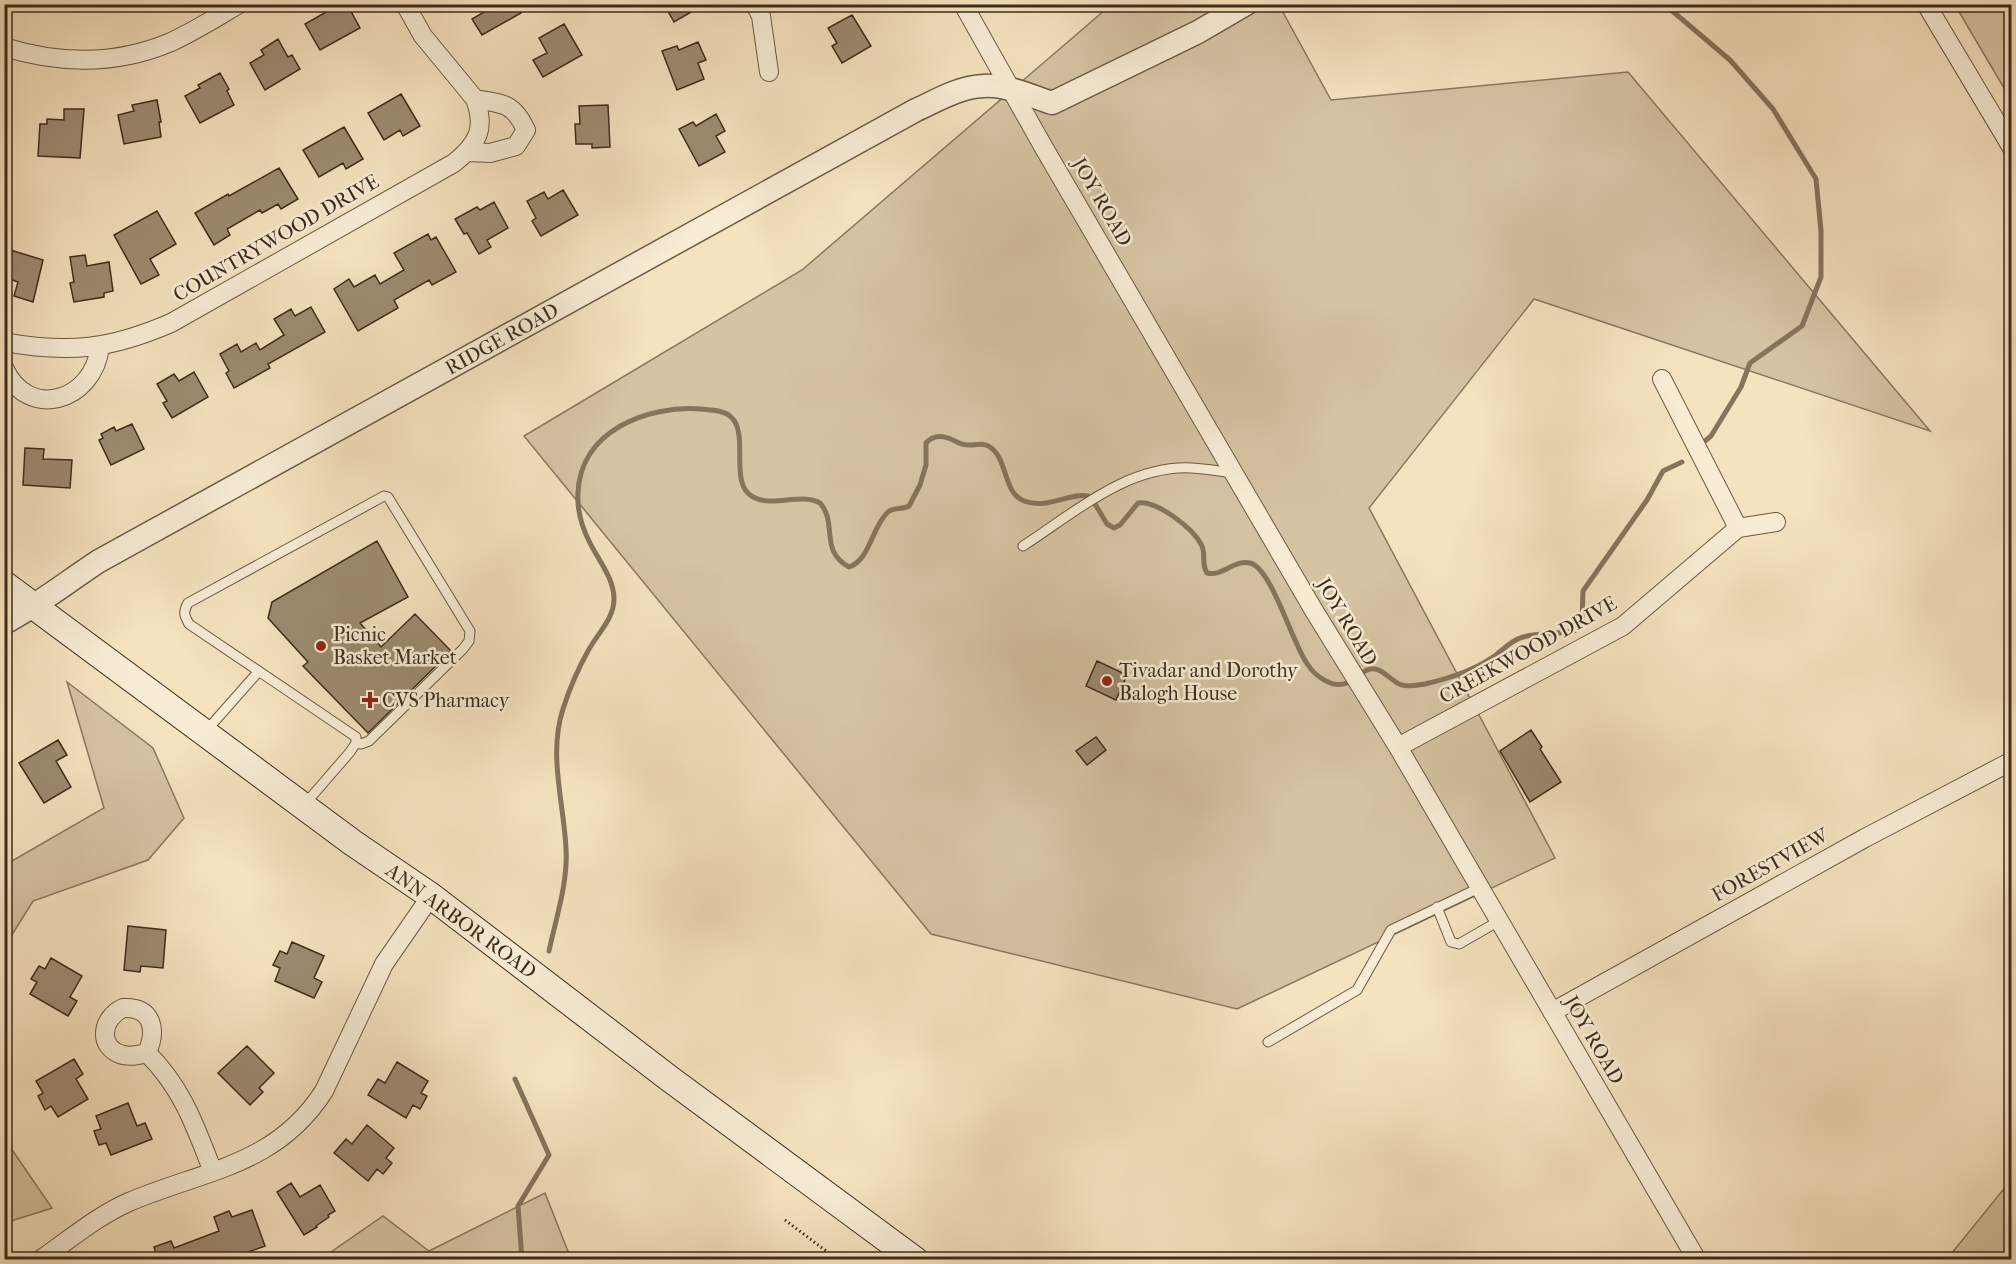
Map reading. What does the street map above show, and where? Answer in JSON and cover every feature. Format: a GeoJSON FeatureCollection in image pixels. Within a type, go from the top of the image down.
{"type":"FeatureCollection","features":[{"type":"Feature","properties":{"kind":"main road","name":"ANN ARBOR ROAD"},"geometry":{"type":"LineString","coordinates":[[4,584],[353,843],[431,896],[670,1079],[915,1260]]}},
{"type":"Feature","properties":{"kind":"street"},"geometry":{"type":"LineString","coordinates":[[4,47],[54,59],[116,58],[168,43],[239,4]]}},
{"type":"Feature","properties":{"kind":"street"},"geometry":{"type":"LineString","coordinates":[[405,4],[423,36],[475,99],[480,111],[481,122],[477,138],[468,152]]}},
{"type":"Feature","properties":{"kind":"street"},"geometry":{"type":"LineString","coordinates":[[755,4],[761,16],[769,72]]}},
{"type":"Feature","properties":{"kind":"street","name":"JOY ROAD"},"geometry":{"type":"LineString","coordinates":[[963,4],[1233,472],[1398,747],[1697,1260]]}},
{"type":"Feature","properties":{"kind":"street","name":"RIDGE ROAD"},"geometry":{"type":"LineString","coordinates":[[4,623],[33,607],[99,561],[916,110],[951,94],[983,86],[1012,90],[1052,103],[1198,32],[1246,4]]}},
{"type":"Feature","properties":{"kind":"street"},"geometry":{"type":"LineString","coordinates":[[1926,4],[2012,148]]}},
{"type":"Feature","properties":{"kind":"street"},"geometry":{"type":"LineString","coordinates":[[468,152],[490,153],[516,146],[526,130],[514,110],[504,104],[475,99]]}},
{"type":"Feature","properties":{"kind":"street","name":"COUNTRYWOOD DRIVE"},"geometry":{"type":"LineString","coordinates":[[4,342],[44,349],[78,349],[100,347],[139,337],[171,323],[468,152]]}},
{"type":"Feature","properties":{"kind":"street"},"geometry":{"type":"LineString","coordinates":[[4,368],[24,392],[46,399],[59,398],[71,395],[88,379],[99,360],[100,347]]}},
{"type":"Feature","properties":{"kind":"street"},"geometry":{"type":"LineString","coordinates":[[1662,379],[1738,528],[1776,522]]}},
{"type":"Feature","properties":{"kind":"street","name":"CREEKWOOD DRIVE"},"geometry":{"type":"LineString","coordinates":[[1398,747],[1623,626],[1738,528]]}},
{"type":"Feature","properties":{"kind":"street","name":"FORESTVIEW"},"geometry":{"type":"LineString","coordinates":[[1552,1012],[1865,838],[2012,761]]}},
{"type":"Feature","properties":{"kind":"street"},"geometry":{"type":"LineString","coordinates":[[40,1260],[113,1210],[249,1158],[275,1143],[295,1127],[324,1091],[384,964],[431,896]]}},
{"type":"Feature","properties":{"kind":"street"},"geometry":{"type":"LineString","coordinates":[[147,1053],[169,1078],[184,1100],[194,1120],[213,1172]]}},
{"type":"Feature","properties":{"kind":"lane"},"geometry":{"type":"LineString","coordinates":[[1023,546],[1120,483],[1157,472],[1190,468],[1233,472]]}},
{"type":"Feature","properties":{"kind":"lane"},"geometry":{"type":"LineString","coordinates":[[303,806],[350,752],[356,743],[356,737],[189,624],[184,610],[188,603],[384,496],[388,497],[470,631],[469,640],[463,649],[369,741],[356,743]]}},
{"type":"Feature","properties":{"kind":"lane"},"geometry":{"type":"LineString","coordinates":[[204,733],[259,671]]}},
{"type":"Feature","properties":{"kind":"lane"},"geometry":{"type":"LineString","coordinates":[[1268,1042],[1357,990],[1391,930],[1479,888]]}},
{"type":"Feature","properties":{"kind":"lane"},"geometry":{"type":"LineString","coordinates":[[1437,908],[1451,942],[1460,944],[1499,921]]}},
{"type":"Feature","properties":{"kind":"lane"},"geometry":{"type":"LineString","coordinates":[[2005,1260],[2012,1257]]}},
{"type":"Feature","properties":{"kind":"path"},"geometry":{"type":"LineString","coordinates":[[785,1220],[838,1260]]}},
{"type":"Feature","properties":{"kind":"shaded area"},"geometry":{"type":"Polygon","coordinates":[[[1112,4],[1279,5],[1331,100],[1628,72],[1930,431],[1534,299],[1369,508],[1555,858],[1237,1009],[931,934],[524,436],[802,270],[1112,4]]]}},
{"type":"Feature","properties":{"kind":"shaded area"},"geometry":{"type":"Polygon","coordinates":[[[1955,5],[2011,5],[2011,100],[1955,5]]]}},
{"type":"Feature","properties":{"kind":"shaded area"},"geometry":{"type":"Polygon","coordinates":[[[67,682],[153,748],[184,818],[148,860],[33,901],[5,946],[5,865],[104,808],[67,682]]]}},
{"type":"Feature","properties":{"kind":"shaded area"},"geometry":{"type":"Polygon","coordinates":[[[4,1138],[52,1208],[5,1223],[4,1223],[4,1138]]]}},
{"type":"Feature","properties":{"kind":"shaded area"},"geometry":{"type":"Polygon","coordinates":[[[2011,1180],[2011,1259],[1947,1259],[2011,1180]]]}},
{"type":"Feature","properties":{"kind":"shaded area"},"geometry":{"type":"Polygon","coordinates":[[[545,1193],[571,1259],[321,1259],[383,1216],[429,1251],[545,1193]]]}},
{"type":"Feature","properties":{"kind":"building"},"geometry":{"type":"Polygon","coordinates":[[[340,4],[347,4],[360,28],[320,50],[305,24],[340,4]]]}},
{"type":"Feature","properties":{"kind":"building"},"geometry":{"type":"Polygon","coordinates":[[[482,4],[516,4],[521,13],[482,35],[472,19],[486,11],[482,4]]]}},
{"type":"Feature","properties":{"kind":"building"},"geometry":{"type":"Polygon","coordinates":[[[664,4],[705,4],[674,22],[664,4]]]}},
{"type":"Feature","properties":{"kind":"building"},"geometry":{"type":"Polygon","coordinates":[[[852,15],[871,46],[842,63],[832,46],[837,43],[828,28],[852,15]]]}},
{"type":"Feature","properties":{"kind":"building"},"geometry":{"type":"Polygon","coordinates":[[[564,24],[582,55],[543,77],[533,60],[547,53],[539,38],[564,24]]]}},
{"type":"Feature","properties":{"kind":"building"},"geometry":{"type":"Polygon","coordinates":[[[278,39],[288,57],[292,55],[300,69],[265,90],[250,63],[264,55],[261,50],[278,39]]]}},
{"type":"Feature","properties":{"kind":"building"},"geometry":{"type":"Polygon","coordinates":[[[698,42],[706,60],[698,63],[704,79],[677,90],[662,51],[677,46],[679,50],[698,42]]]}},
{"type":"Feature","properties":{"kind":"building"},"geometry":{"type":"Polygon","coordinates":[[[220,73],[229,89],[227,91],[234,105],[200,123],[185,96],[200,88],[198,85],[220,73]]]}},
{"type":"Feature","properties":{"kind":"building"},"geometry":{"type":"Polygon","coordinates":[[[401,94],[420,126],[403,136],[400,130],[384,140],[368,113],[401,94]]]}},
{"type":"Feature","properties":{"kind":"building"},"geometry":{"type":"Polygon","coordinates":[[[157,100],[161,137],[124,144],[118,115],[134,111],[132,105],[157,100]]]}},
{"type":"Feature","properties":{"kind":"building"},"geometry":{"type":"Polygon","coordinates":[[[608,105],[610,147],[592,148],[592,144],[576,144],[575,124],[580,124],[579,106],[608,105]]]}},
{"type":"Feature","properties":{"kind":"building"},"geometry":{"type":"Polygon","coordinates":[[[64,109],[84,109],[80,158],[38,156],[40,124],[47,124],[47,119],[64,120],[64,109]]]}},
{"type":"Feature","properties":{"kind":"building"},"geometry":{"type":"Polygon","coordinates":[[[716,114],[725,131],[716,136],[725,152],[699,166],[679,129],[693,122],[696,126],[716,114]]]}},
{"type":"Feature","properties":{"kind":"building"},"geometry":{"type":"Polygon","coordinates":[[[344,127],[363,159],[346,169],[343,163],[319,177],[303,150],[344,127]]]}},
{"type":"Feature","properties":{"kind":"building"},"geometry":{"type":"Polygon","coordinates":[[[279,168],[298,199],[281,209],[278,204],[262,213],[260,210],[227,229],[230,235],[214,245],[195,213],[279,168]]]}},
{"type":"Feature","properties":{"kind":"building"},"geometry":{"type":"Polygon","coordinates":[[[563,190],[578,215],[541,236],[532,221],[536,218],[527,201],[544,192],[548,199],[563,190]]]}},
{"type":"Feature","properties":{"kind":"building"},"geometry":{"type":"Polygon","coordinates":[[[494,202],[508,228],[487,240],[491,247],[479,254],[467,233],[464,234],[455,219],[477,207],[480,210],[494,202]]]}},
{"type":"Feature","properties":{"kind":"building"},"geometry":{"type":"Polygon","coordinates":[[[157,211],[176,244],[150,259],[159,275],[141,284],[114,235],[157,211]]]}},
{"type":"Feature","properties":{"kind":"building"},"geometry":{"type":"Polygon","coordinates":[[[428,234],[431,240],[436,237],[456,272],[432,285],[429,280],[394,300],[398,308],[358,331],[334,289],[349,279],[354,287],[375,275],[380,284],[404,270],[394,253],[428,234]]]}},
{"type":"Feature","properties":{"kind":"building"},"geometry":{"type":"Polygon","coordinates":[[[4,248],[43,260],[33,302],[14,296],[18,282],[4,277],[4,248]]]}},
{"type":"Feature","properties":{"kind":"building"},"geometry":{"type":"Polygon","coordinates":[[[85,255],[87,266],[109,262],[113,291],[104,293],[104,297],[74,302],[70,283],[74,282],[70,257],[85,255]]]}},
{"type":"Feature","properties":{"kind":"building"},"geometry":{"type":"Polygon","coordinates":[[[311,307],[325,332],[268,364],[270,368],[234,388],[226,373],[229,371],[220,354],[237,344],[241,352],[256,343],[260,350],[284,335],[274,319],[291,309],[295,316],[311,307]]]}},
{"type":"Feature","properties":{"kind":"building"},"geometry":{"type":"Polygon","coordinates":[[[194,372],[208,397],[172,418],[163,403],[167,401],[157,384],[174,374],[179,381],[194,372]]]}},
{"type":"Feature","properties":{"kind":"building"},"geometry":{"type":"Polygon","coordinates":[[[132,424],[144,449],[111,465],[99,440],[103,438],[101,434],[114,427],[116,431],[132,424]]]}},
{"type":"Feature","properties":{"kind":"building"},"geometry":{"type":"Polygon","coordinates":[[[25,448],[44,449],[43,459],[72,460],[70,488],[23,485],[25,448]]]}},
{"type":"Feature","properties":{"kind":"building"},"geometry":{"type":"Polygon","coordinates":[[[377,541],[408,597],[360,623],[381,647],[415,614],[451,651],[368,733],[303,666],[308,662],[268,618],[272,602],[377,541]]]}},
{"type":"Feature","properties":{"kind":"building","name":"Tivadar and Dorothy Balogh House"},"geometry":{"type":"Polygon","coordinates":[[[1097,661],[1127,675],[1116,700],[1086,686],[1097,661]]]}},
{"type":"Feature","properties":{"kind":"building"},"geometry":{"type":"Polygon","coordinates":[[[1531,730],[1561,782],[1530,802],[1500,751],[1531,730]]]}},
{"type":"Feature","properties":{"kind":"building"},"geometry":{"type":"Polygon","coordinates":[[[1096,737],[1106,750],[1087,765],[1076,751],[1096,737]]]}},
{"type":"Feature","properties":{"kind":"building"},"geometry":{"type":"Polygon","coordinates":[[[58,740],[67,755],[56,761],[71,787],[44,803],[19,763],[58,740]]]}},
{"type":"Feature","properties":{"kind":"building"},"geometry":{"type":"Polygon","coordinates":[[[128,926],[166,930],[163,968],[141,966],[140,972],[124,970],[128,926]]]}},
{"type":"Feature","properties":{"kind":"building"},"geometry":{"type":"Polygon","coordinates":[[[292,942],[324,956],[314,978],[322,982],[314,998],[275,981],[280,968],[273,965],[280,951],[287,954],[292,942]]]}},
{"type":"Feature","properties":{"kind":"building"},"geometry":{"type":"Polygon","coordinates":[[[51,958],[82,976],[70,997],[77,1001],[68,1016],[30,994],[37,982],[31,979],[39,966],[45,969],[51,958]]]}},
{"type":"Feature","properties":{"kind":"building"},"geometry":{"type":"Polygon","coordinates":[[[247,1046],[274,1073],[259,1088],[263,1092],[250,1105],[218,1073],[247,1046]]]}},
{"type":"Feature","properties":{"kind":"building"},"geometry":{"type":"Polygon","coordinates":[[[74,1059],[83,1074],[76,1079],[88,1099],[58,1117],[51,1106],[45,1110],[38,1096],[43,1093],[36,1081],[74,1059]]]}},
{"type":"Feature","properties":{"kind":"building"},"geometry":{"type":"Polygon","coordinates":[[[397,1062],[428,1081],[421,1093],[427,1096],[420,1109],[413,1105],[406,1118],[368,1095],[378,1079],[385,1083],[397,1062]]]}},
{"type":"Feature","properties":{"kind":"building"},"geometry":{"type":"Polygon","coordinates":[[[128,1103],[137,1126],[145,1123],[152,1139],[111,1155],[106,1143],[99,1145],[94,1131],[101,1129],[96,1116],[128,1103]]]}},
{"type":"Feature","properties":{"kind":"building"},"geometry":{"type":"Polygon","coordinates":[[[367,1125],[394,1148],[386,1158],[392,1163],[383,1174],[377,1169],[368,1181],[334,1153],[346,1139],[352,1144],[367,1125]]]}},
{"type":"Feature","properties":{"kind":"building"},"geometry":{"type":"Polygon","coordinates":[[[291,1183],[300,1197],[320,1185],[335,1211],[304,1235],[277,1192],[291,1183]]]}},
{"type":"Feature","properties":{"kind":"building"},"geometry":{"type":"Polygon","coordinates":[[[252,1210],[265,1246],[226,1260],[146,1260],[156,1254],[154,1247],[171,1241],[174,1248],[219,1231],[214,1217],[229,1211],[232,1217],[252,1210]]]}},
{"type":"Feature","properties":{"kind":"waterway"},"geometry":{"type":"LineString","coordinates":[[1664,4],[1730,60],[1773,109],[1816,179],[1821,231],[1821,277],[1802,326],[1750,363],[1741,387],[1711,436],[1705,441]]}},
{"type":"Feature","properties":{"kind":"waterway"},"geometry":{"type":"LineString","coordinates":[[549,951],[563,888],[566,862],[557,761],[559,726],[565,702],[577,672],[608,620],[614,599],[605,569],[584,530],[578,499],[582,471],[590,453],[604,438],[620,426],[639,417],[659,412],[701,409],[725,413],[731,417],[739,435],[740,470],[746,491],[761,500],[804,499],[820,503],[828,519],[834,553],[849,567],[862,558],[887,513],[909,506],[920,485],[926,465],[926,443],[934,438],[951,439],[963,445],[982,444],[990,447],[1000,459],[1012,491],[1024,501],[1041,503],[1074,496],[1088,496]]}},
{"type":"Feature","properties":{"kind":"waterway"},"geometry":{"type":"LineString","coordinates":[[1095,504],[1107,524],[1114,528],[1120,525],[1138,503],[1155,506],[1174,517],[1198,539],[1203,549],[1204,566],[1207,573],[1218,573],[1244,562],[1258,568],[1274,592],[1302,655],[1311,669],[1330,683],[1347,683],[1361,673],[1374,669],[1383,672],[1398,684],[1413,686],[1442,680],[1469,670],[1486,662],[1519,638],[1577,630],[1582,620],[1583,591],[1647,500],[1663,471],[1682,462]]}},
{"type":"Feature","properties":{"kind":"waterway"},"geometry":{"type":"LineString","coordinates":[[515,1079],[549,1155],[518,1206],[522,1260]]}},
{"type":"Feature","properties":{"kind":"place","name":"Picnic Basket Market"},"geometry":{"type":"Point","coordinates":[321,646]}},
{"type":"Feature","properties":{"kind":"place","name":"Tivadar and Dorothy Balogh House"},"geometry":{"type":"Point","coordinates":[1107,681]}},
{"type":"Feature","properties":{"kind":"place","name":"CVS Pharmacy"},"geometry":{"type":"Point","coordinates":[370,700]}}]}
